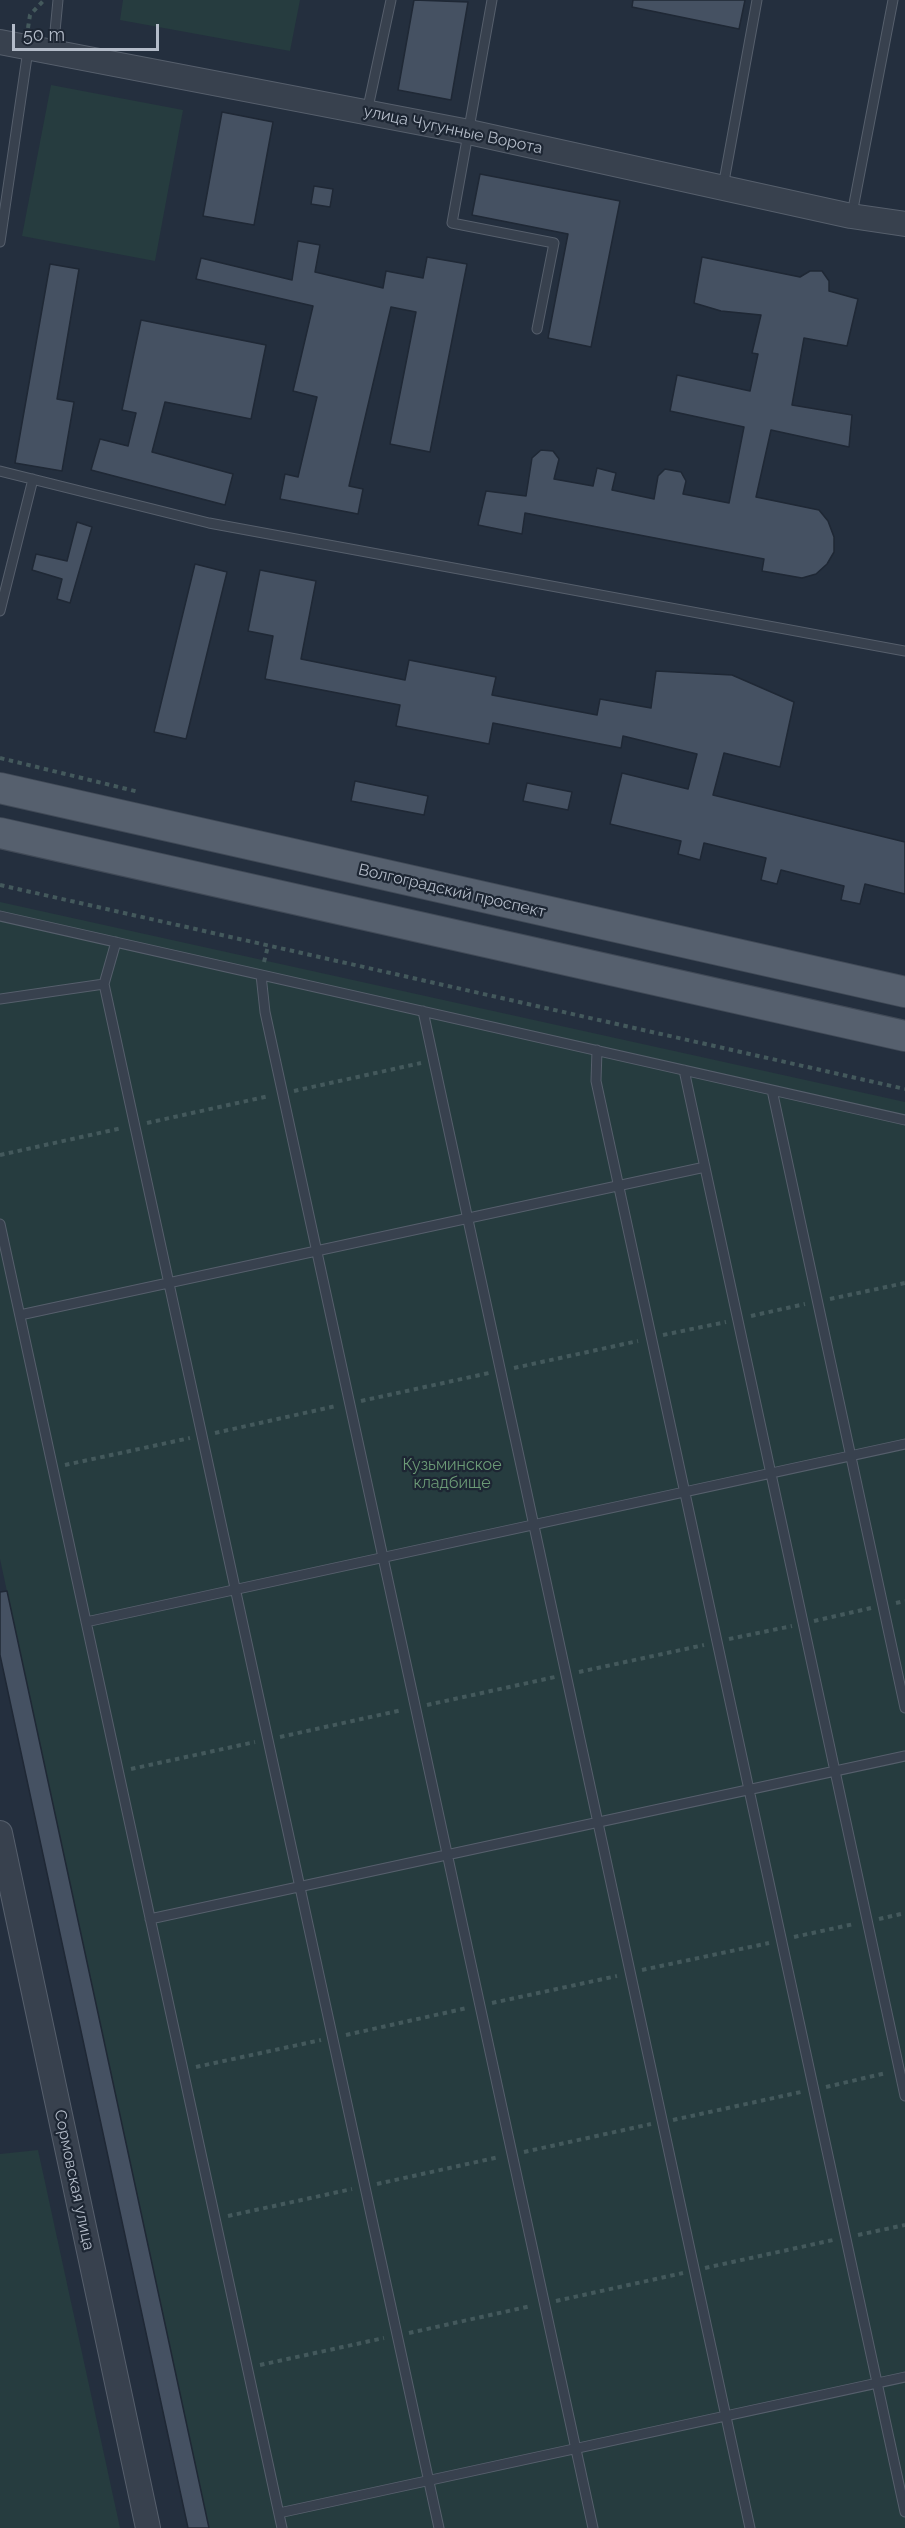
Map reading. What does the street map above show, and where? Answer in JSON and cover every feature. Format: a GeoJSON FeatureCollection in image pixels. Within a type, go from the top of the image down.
{"type":"FeatureCollection","features":[{"type":"Feature","properties":{"kind":"main road","name":"Волгоградский проспект"},"geometry":{"type":"LineString","coordinates":[[0,788],[905,992]]}},
{"type":"Feature","properties":{"kind":"main road"},"geometry":{"type":"LineString","coordinates":[[0,833],[905,1036]]}},
{"type":"Feature","properties":{"kind":"street","name":"улица Чугунные Ворота"},"geometry":{"type":"LineString","coordinates":[[0,42],[28,40],[53,52],[469,132],[723,189],[905,225]]}},
{"type":"Feature","properties":{"kind":"street","name":"Сормовская улица"},"geometry":{"type":"LineString","coordinates":[[0,1833],[147,2528]]}},
{"type":"Feature","properties":{"kind":"lane"},"geometry":{"type":"LineString","coordinates":[[53,52],[58,0]]}},
{"type":"Feature","properties":{"kind":"lane"},"geometry":{"type":"LineString","coordinates":[[367,112],[391,0]]}},
{"type":"Feature","properties":{"kind":"lane"},"geometry":{"type":"LineString","coordinates":[[492,0],[452,223],[554,243],[537,329]]}},
{"type":"Feature","properties":{"kind":"lane"},"geometry":{"type":"LineString","coordinates":[[723,189],[757,0]]}},
{"type":"Feature","properties":{"kind":"lane"},"geometry":{"type":"LineString","coordinates":[[851,216],[893,0]]}},
{"type":"Feature","properties":{"kind":"lane"},"geometry":{"type":"LineString","coordinates":[[0,242],[28,40]]}},
{"type":"Feature","properties":{"kind":"lane"},"geometry":{"type":"LineString","coordinates":[[0,471],[209,523],[905,651]]}},
{"type":"Feature","properties":{"kind":"lane"},"geometry":{"type":"LineString","coordinates":[[0,610],[33,479]]}},
{"type":"Feature","properties":{"kind":"lane"},"geometry":{"type":"LineString","coordinates":[[0,916],[905,1120]]}},
{"type":"Feature","properties":{"kind":"lane"},"geometry":{"type":"LineString","coordinates":[[116,942],[105,984],[439,2528]]}},
{"type":"Feature","properties":{"kind":"lane"},"geometry":{"type":"LineString","coordinates":[[261,975],[266,1012],[283,1093],[593,2528]]}},
{"type":"Feature","properties":{"kind":"lane"},"geometry":{"type":"LineString","coordinates":[[0,999],[105,984]]}},
{"type":"Feature","properties":{"kind":"lane"},"geometry":{"type":"LineString","coordinates":[[423,1011],[750,2528]]}},
{"type":"Feature","properties":{"kind":"lane"},"geometry":{"type":"LineString","coordinates":[[597,1050],[596,1081],[905,2512]]}},
{"type":"Feature","properties":{"kind":"lane"},"geometry":{"type":"LineString","coordinates":[[684,1070],[905,2096]]}},
{"type":"Feature","properties":{"kind":"lane"},"geometry":{"type":"LineString","coordinates":[[772,1090],[905,1708]]}},
{"type":"Feature","properties":{"kind":"lane"},"geometry":{"type":"LineString","coordinates":[[20,1315],[705,1167]]}},
{"type":"Feature","properties":{"kind":"lane"},"geometry":{"type":"LineString","coordinates":[[0,1224],[282,2528]]}},
{"type":"Feature","properties":{"kind":"lane"},"geometry":{"type":"LineString","coordinates":[[86,1622],[905,1444]]}},
{"type":"Feature","properties":{"kind":"lane"},"geometry":{"type":"LineString","coordinates":[[150,1920],[905,1756]]}},
{"type":"Feature","properties":{"kind":"lane"},"geometry":{"type":"LineString","coordinates":[[279,2513],[905,2378]]}},
{"type":"Feature","properties":{"kind":"path"},"geometry":{"type":"LineString","coordinates":[[28,40],[30,15],[44,0]]}},
{"type":"Feature","properties":{"kind":"path"},"geometry":{"type":"LineString","coordinates":[[0,885],[905,1089]]}},
{"type":"Feature","properties":{"kind":"path"},"geometry":{"type":"LineString","coordinates":[[0,1155],[433,1061]]}},
{"type":"Feature","properties":{"kind":"path"},"geometry":{"type":"LineString","coordinates":[[53,1468],[905,1283]]}},
{"type":"Feature","properties":{"kind":"path"},"geometry":{"type":"LineString","coordinates":[[118,1772],[905,1601]]}},
{"type":"Feature","properties":{"kind":"path"},"geometry":{"type":"LineString","coordinates":[[183,2070],[905,1913]]}},
{"type":"Feature","properties":{"kind":"path"},"geometry":{"type":"LineString","coordinates":[[215,2219],[899,2070]]}},
{"type":"Feature","properties":{"kind":"path"},"geometry":{"type":"LineString","coordinates":[[247,2368],[905,2225]]}},
{"type":"Feature","properties":{"kind":"green space"},"geometry":{"type":"Polygon","coordinates":[[[123,0],[300,0],[290,51],[120,20],[123,0]]]}},
{"type":"Feature","properties":{"kind":"green space"},"geometry":{"type":"Polygon","coordinates":[[[51,85],[183,110],[155,261],[22,236],[51,85]]]}},
{"type":"Feature","properties":{"kind":"green space","name":"Кузьминское кладбище"},"geometry":{"type":"Polygon","coordinates":[[[0,902],[905,1102],[905,2528],[209,2528],[0,1559],[0,902]]]}},
{"type":"Feature","properties":{"kind":"green space"},"geometry":{"type":"Polygon","coordinates":[[[38,2150],[120,2528],[0,2528],[0,2154],[38,2150]]]}},
{"type":"Feature","properties":{"kind":"building"},"geometry":{"type":"Polygon","coordinates":[[[414,0],[468,2],[451,100],[398,90],[414,0]]]}},
{"type":"Feature","properties":{"kind":"building"},"geometry":{"type":"Polygon","coordinates":[[[633,0],[745,0],[739,29],[632,7],[633,0]]]}},
{"type":"Feature","properties":{"kind":"building"},"geometry":{"type":"Polygon","coordinates":[[[222,112],[273,122],[254,225],[203,216],[222,112]]]}},
{"type":"Feature","properties":{"kind":"building"},"geometry":{"type":"Polygon","coordinates":[[[480,174],[620,201],[591,347],[548,338],[568,234],[472,215],[480,174]]]}},
{"type":"Feature","properties":{"kind":"building"},"geometry":{"type":"Polygon","coordinates":[[[314,186],[333,189],[330,207],[311,204],[314,186]]]}},
{"type":"Feature","properties":{"kind":"building"},"geometry":{"type":"Polygon","coordinates":[[[298,241],[320,245],[315,272],[383,288],[386,271],[423,278],[427,257],[467,264],[430,452],[390,444],[416,312],[391,307],[349,486],[363,489],[358,514],[280,499],[285,474],[298,477],[317,397],[293,391],[313,306],[196,279],[201,258],[292,280],[298,241]]]}},
{"type":"Feature","properties":{"kind":"building"},"geometry":{"type":"Polygon","coordinates":[[[702,257],[800,277],[810,271],[822,271],[829,281],[829,291],[858,299],[847,346],[804,338],[792,405],[852,415],[849,447],[771,430],[756,497],[819,510],[828,521],[834,537],[834,552],[827,564],[816,574],[802,578],[762,571],[764,559],[525,513],[522,534],[478,525],[486,491],[526,496],[532,458],[541,450],[553,451],[559,459],[554,479],[593,486],[597,468],[616,473],[612,490],[654,499],[658,476],[665,469],[681,472],[686,481],[683,494],[729,503],[744,427],[670,411],[677,375],[750,391],[758,354],[752,353],[761,315],[721,311],[694,303],[702,257]]]}},
{"type":"Feature","properties":{"kind":"building"},"geometry":{"type":"Polygon","coordinates":[[[50,264],[79,269],[57,399],[74,402],[62,471],[15,463],[50,264]]]}},
{"type":"Feature","properties":{"kind":"building"},"geometry":{"type":"Polygon","coordinates":[[[141,320],[266,345],[251,419],[165,402],[152,452],[233,474],[225,505],[91,470],[100,439],[128,446],[136,413],[122,410],[141,320]]]}},
{"type":"Feature","properties":{"kind":"building"},"geometry":{"type":"Polygon","coordinates":[[[77,522],[92,527],[70,603],[57,599],[62,579],[32,570],[36,554],[67,561],[77,522]]]}},
{"type":"Feature","properties":{"kind":"building"},"geometry":{"type":"Polygon","coordinates":[[[195,564],[227,572],[186,739],[154,732],[195,564]]]}},
{"type":"Feature","properties":{"kind":"building"},"geometry":{"type":"Polygon","coordinates":[[[260,570],[316,581],[301,659],[405,680],[409,660],[496,677],[492,695],[597,715],[600,699],[651,708],[656,671],[732,675],[794,702],[780,767],[724,753],[713,795],[905,842],[905,894],[865,884],[860,904],[841,900],[844,886],[781,870],[777,884],[761,880],[766,858],[704,843],[700,860],[678,854],[681,841],[610,824],[622,773],[688,789],[697,754],[623,736],[621,748],[493,723],[489,744],[396,726],[400,705],[265,679],[273,636],[248,631],[260,570]]]}},
{"type":"Feature","properties":{"kind":"building"},"geometry":{"type":"Polygon","coordinates":[[[355,781],[428,796],[424,815],[351,801],[355,781]]]}},
{"type":"Feature","properties":{"kind":"building"},"geometry":{"type":"Polygon","coordinates":[[[527,783],[572,792],[568,810],[523,801],[527,783]]]}},
{"type":"Feature","properties":{"kind":"building"},"geometry":{"type":"Polygon","coordinates":[[[7,1591],[209,2528],[188,2528],[0,1655],[0,1592],[7,1591]]]}}]}
